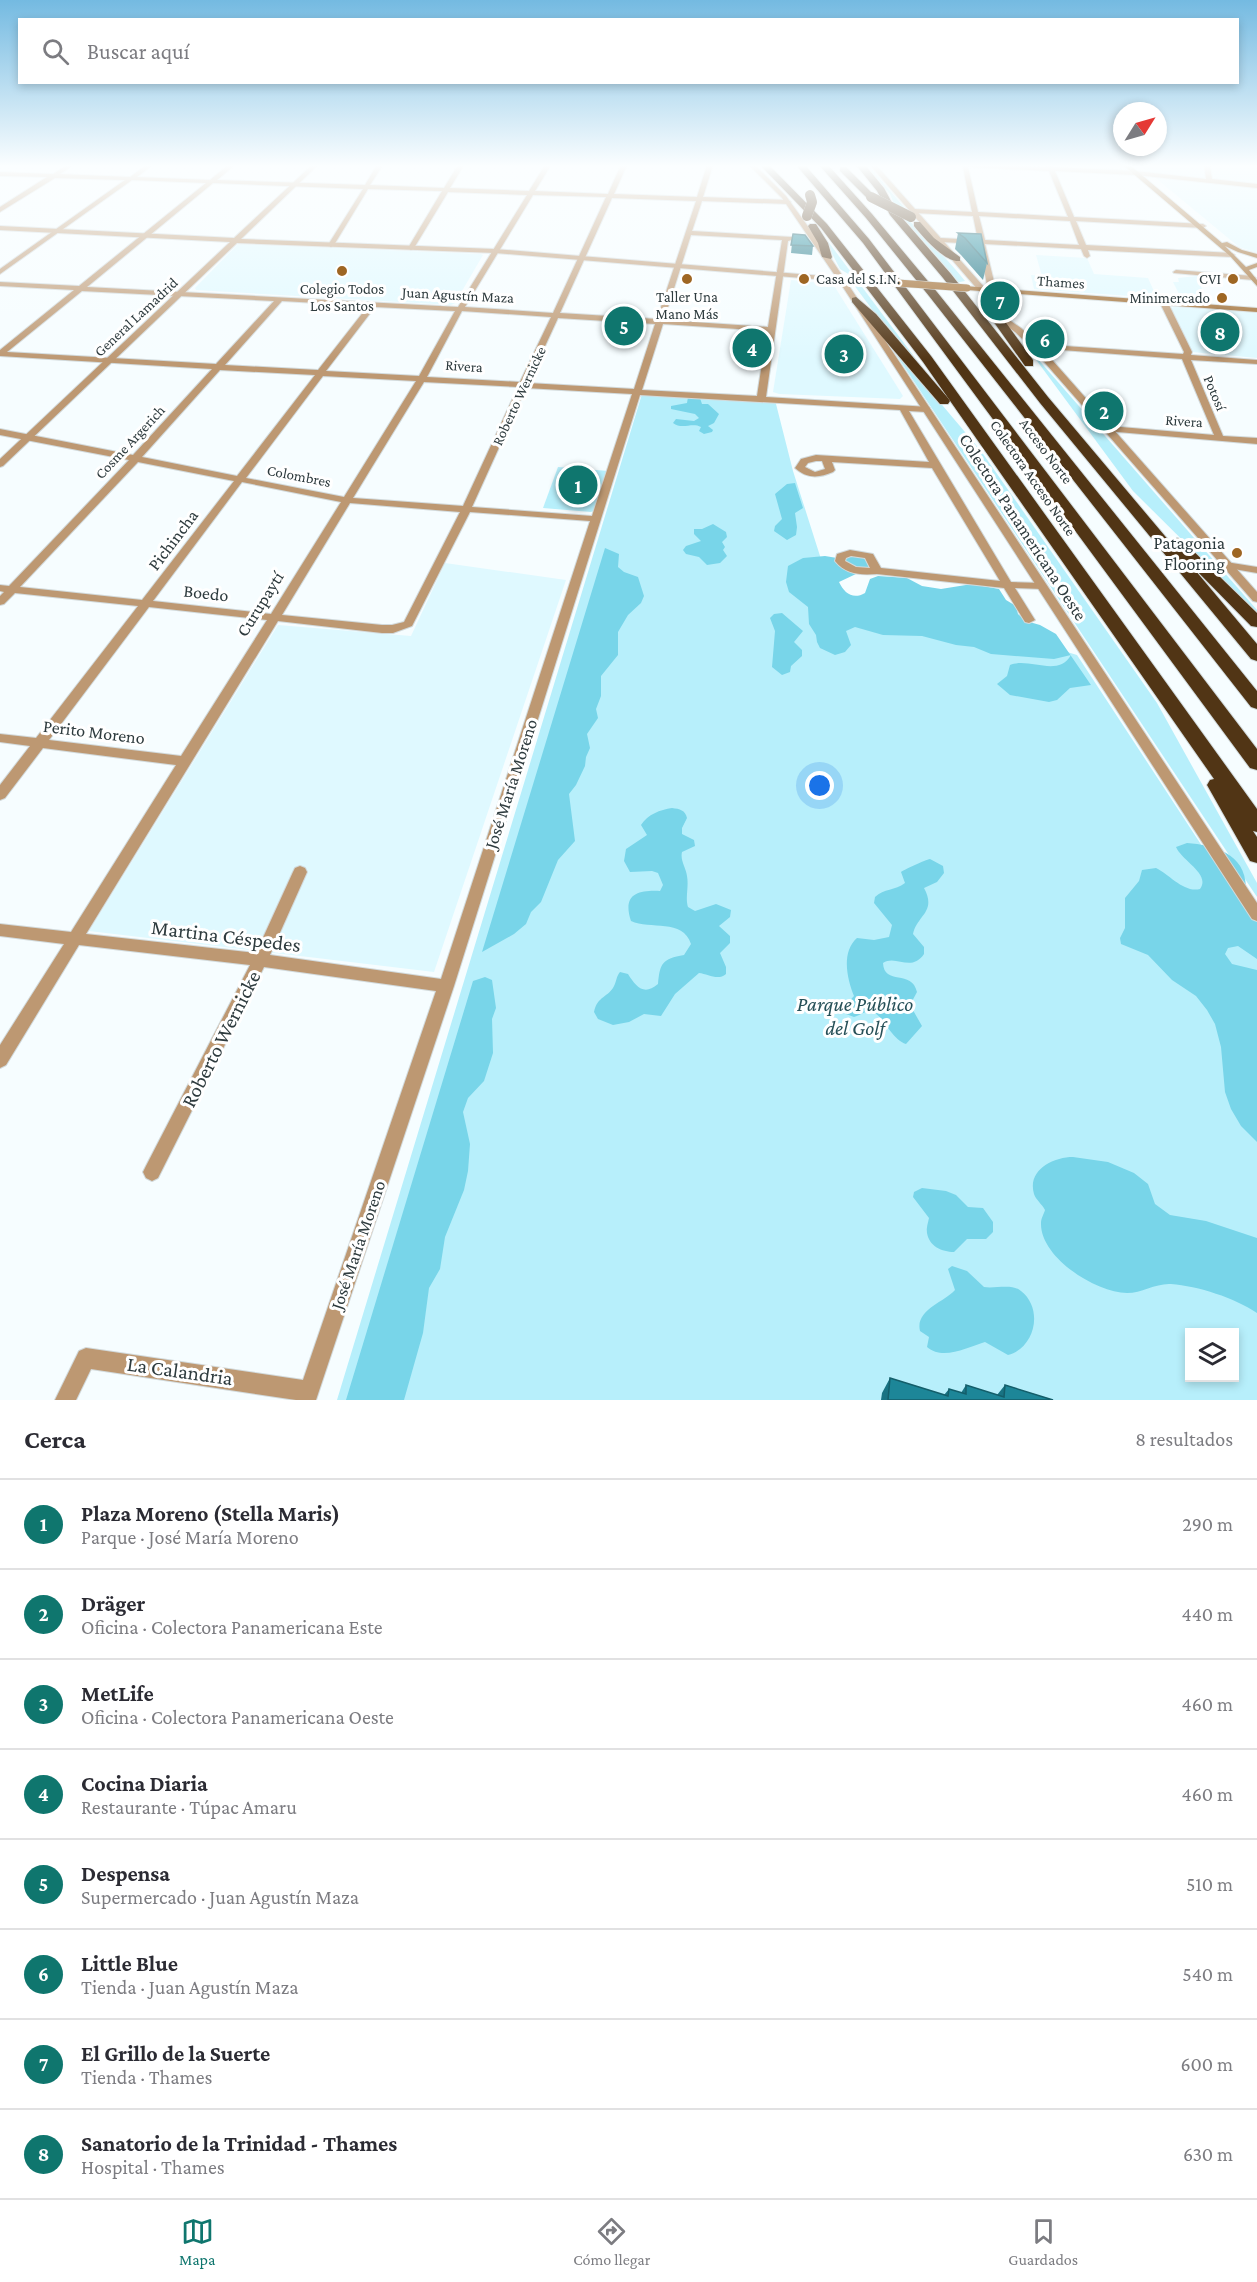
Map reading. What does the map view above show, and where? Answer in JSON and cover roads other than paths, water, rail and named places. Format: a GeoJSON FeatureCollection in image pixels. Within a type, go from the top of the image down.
{"type":"FeatureCollection","features":[{"type":"Feature","properties":{"kind":"highway"},"geometry":{"type":"LineString","coordinates":[[815,230],[823,243],[827,257]]}},
{"type":"Feature","properties":{"kind":"highway","name":"Colectora Acceso Norte"},"geometry":{"type":"LineString","coordinates":[[827,230],[927,359],[1257,824]]}},
{"type":"Feature","properties":{"kind":"highway"},"geometry":{"type":"LineString","coordinates":[[837,230],[928,347],[1002,424]]}},
{"type":"Feature","properties":{"kind":"highway","name":"Acceso Norte"},"geometry":{"type":"LineString","coordinates":[[857,230],[1257,763]]}},
{"type":"Feature","properties":{"kind":"highway","name":"Acceso Norte"},"geometry":{"type":"LineString","coordinates":[[881,230],[1257,703]]}},
{"type":"Feature","properties":{"kind":"highway"},"geometry":{"type":"LineString","coordinates":[[900,230],[967,313],[1040,429]]}},
{"type":"Feature","properties":{"kind":"highway"},"geometry":{"type":"LineString","coordinates":[[907,230],[1108,477],[1257,655]]}},
{"type":"Feature","properties":{"kind":"highway"},"geometry":{"type":"LineString","coordinates":[[924,230],[931,240],[956,259]]}},
{"type":"Feature","properties":{"kind":"highway"},"geometry":{"type":"LineString","coordinates":[[856,300],[1012,479]]}},
{"type":"Feature","properties":{"kind":"highway"},"geometry":{"type":"LineString","coordinates":[[992,311],[1083,436],[1108,477],[1257,622]]}},
{"type":"Feature","properties":{"kind":"highway"},"geometry":{"type":"LineString","coordinates":[[1162,690],[1257,855]]}},
{"type":"Feature","properties":{"kind":"main road"},"geometry":{"type":"LineString","coordinates":[[1205,230],[1246,269],[1255,281]]}},
{"type":"Feature","properties":{"kind":"main road"},"geometry":{"type":"LineString","coordinates":[[1207,230],[1229,247],[1257,256]]}},
{"type":"Feature","properties":{"kind":"main road"},"geometry":{"type":"LineString","coordinates":[[1234,258],[1257,256]]}},
{"type":"Feature","properties":{"kind":"main road"},"geometry":{"type":"LineString","coordinates":[[1246,269],[1257,265]]}},
{"type":"Feature","properties":{"kind":"main road","name":"Thames"},"geometry":{"type":"LineString","coordinates":[[841,279],[1257,310]]}},
{"type":"Feature","properties":{"kind":"street","name":"Thames"},"geometry":{"type":"LineString","coordinates":[[46,230],[237,241],[495,251],[780,272],[841,279]]}},
{"type":"Feature","properties":{"kind":"street"},"geometry":{"type":"LineString","coordinates":[[0,354],[152,230]]}},
{"type":"Feature","properties":{"kind":"street","name":"General Lamadrid"},"geometry":{"type":"LineString","coordinates":[[0,464],[248,230]]}},
{"type":"Feature","properties":{"kind":"street"},"geometry":{"type":"LineString","coordinates":[[331,245],[340,230]]}},
{"type":"Feature","properties":{"kind":"street"},"geometry":{"type":"LineString","coordinates":[[411,248],[422,230]]}},
{"type":"Feature","properties":{"kind":"street","name":"Curupaytí"},"geometry":{"type":"LineString","coordinates":[[0,1060],[183,761],[423,377],[460,309],[508,230]]}},
{"type":"Feature","properties":{"kind":"street","name":"Roberto Wernicke"},"geometry":{"type":"LineString","coordinates":[[408,624],[466,510],[595,230]]}},
{"type":"Feature","properties":{"kind":"street","name":"Colectora Panamericana Oeste"},"geometry":{"type":"LineString","coordinates":[[808,230],[856,300],[1257,915]]}},
{"type":"Feature","properties":{"kind":"street"},"geometry":{"type":"LineString","coordinates":[[930,230],[941,240],[982,290],[992,311],[1035,346],[1257,599]]}},
{"type":"Feature","properties":{"kind":"street"},"geometry":{"type":"LineString","coordinates":[[980,230],[992,290]]}},
{"type":"Feature","properties":{"kind":"street"},"geometry":{"type":"LineString","coordinates":[[1077,230],[1087,256]]}},
{"type":"Feature","properties":{"kind":"street"},"geometry":{"type":"LineString","coordinates":[[0,272],[59,231]]}},
{"type":"Feature","properties":{"kind":"street"},"geometry":{"type":"LineString","coordinates":[[688,233],[815,240]]}},
{"type":"Feature","properties":{"kind":"street","name":"José María Moreno"},"geometry":{"type":"LineString","coordinates":[[308,1395],[446,986],[688,233]]}},
{"type":"Feature","properties":{"kind":"street"},"geometry":{"type":"LineString","coordinates":[[761,399],[785,239]]}},
{"type":"Feature","properties":{"kind":"street"},"geometry":{"type":"LineString","coordinates":[[941,240],[1083,246],[1234,258]]}},
{"type":"Feature","properties":{"kind":"street"},"geometry":{"type":"LineString","coordinates":[[1176,273],[1255,281]]}},
{"type":"Feature","properties":{"kind":"street","name":"Juan Agustín Maza"},"geometry":{"type":"LineString","coordinates":[[0,284],[460,309],[771,329]]}},
{"type":"Feature","properties":{"kind":"street","name":"Cosme Argerich"},"geometry":{"type":"LineString","coordinates":[[0,602],[136,458],[279,300]]}},
{"type":"Feature","properties":{"kind":"street","name":"Potosí"},"geometry":{"type":"LineString","coordinates":[[1160,302],[1179,351],[1186,358],[1220,438]]}},
{"type":"Feature","properties":{"kind":"street","name":"Pichincha"},"geometry":{"type":"LineString","coordinates":[[0,795],[373,304]]}},
{"type":"Feature","properties":{"kind":"street"},"geometry":{"type":"LineString","coordinates":[[1035,346],[1257,362]]}},
{"type":"Feature","properties":{"kind":"street","name":"Rivera"},"geometry":{"type":"LineString","coordinates":[[0,354],[322,371],[926,409]]}},
{"type":"Feature","properties":{"kind":"street"},"geometry":{"type":"LineString","coordinates":[[903,408],[1029,620]]}},
{"type":"Feature","properties":{"kind":"street","name":"Rivera"},"geometry":{"type":"LineString","coordinates":[[1108,429],[1257,441]]}},
{"type":"Feature","properties":{"kind":"street","name":"Colombres"},"geometry":{"type":"LineString","coordinates":[[0,432],[345,500],[597,519]]}},
{"type":"Feature","properties":{"kind":"street"},"geometry":{"type":"LineString","coordinates":[[826,459],[935,465]]}},
{"type":"Feature","properties":{"kind":"street"},"geometry":{"type":"LineString","coordinates":[[1226,565],[1257,570]]}},
{"type":"Feature","properties":{"kind":"street"},"geometry":{"type":"LineString","coordinates":[[877,571],[1008,585],[1042,586]]}},
{"type":"Feature","properties":{"kind":"street","name":"Boedo"},"geometry":{"type":"LineString","coordinates":[[0,588],[382,629],[408,624]]}},
{"type":"Feature","properties":{"kind":"street","name":"Perito Moreno"},"geometry":{"type":"LineString","coordinates":[[0,738],[183,761]]}},
{"type":"Feature","properties":{"kind":"street","name":"Roberto Wernicke"},"geometry":{"type":"LineString","coordinates":[[153,1172],[260,960],[300,872]]}},
{"type":"Feature","properties":{"kind":"street","name":"Martina Céspedes"},"geometry":{"type":"LineString","coordinates":[[0,930],[260,960],[446,986]]}},
{"type":"Feature","properties":{"kind":"street","name":"La Calandria"},"geometry":{"type":"LineString","coordinates":[[65,1400],[86,1358],[308,1395]]}},
{"type":"Feature","properties":{"kind":"place","name":"Colegio Todos Los Santos"},"geometry":{"type":"Point","coordinates":[342,271]}},
{"type":"Feature","properties":{"kind":"place","name":"Taller Una Mano Más"},"geometry":{"type":"Point","coordinates":[687,279]}},
{"type":"Feature","properties":{"kind":"place","name":"Casa del S.I.N."},"geometry":{"type":"Point","coordinates":[804,279]}},
{"type":"Feature","properties":{"kind":"place","name":"CVI"},"geometry":{"type":"Point","coordinates":[1233,279]}},
{"type":"Feature","properties":{"kind":"place","name":"Minimercado"},"geometry":{"type":"Point","coordinates":[1222,298]}},
{"type":"Feature","properties":{"kind":"place","name":"El Grillo de la Suerte"},"geometry":{"type":"Point","coordinates":[1000,301]}},
{"type":"Feature","properties":{"kind":"place","name":"Despensa"},"geometry":{"type":"Point","coordinates":[624,326]}},
{"type":"Feature","properties":{"kind":"place","name":"Sanatorio de la Trinidad - Thames"},"geometry":{"type":"Point","coordinates":[1220,332]}},
{"type":"Feature","properties":{"kind":"place","name":"Little Blue"},"geometry":{"type":"Point","coordinates":[1045,339]}},
{"type":"Feature","properties":{"kind":"place","name":"Cocina Diaria"},"geometry":{"type":"Point","coordinates":[752,348]}},
{"type":"Feature","properties":{"kind":"place","name":"MetLife"},"geometry":{"type":"Point","coordinates":[844,354]}},
{"type":"Feature","properties":{"kind":"place","name":"Dräger"},"geometry":{"type":"Point","coordinates":[1104,411]}},
{"type":"Feature","properties":{"kind":"place","name":"Plaza Moreno (Stella Maris)"},"geometry":{"type":"Point","coordinates":[578,485]}},
{"type":"Feature","properties":{"kind":"place","name":"Patagonia Flooring"},"geometry":{"type":"Point","coordinates":[1237,553]}},
{"type":"Feature","properties":{"kind":"park label","name":"Parque Público del Golf"},"geometry":{"type":"Point","coordinates":[855,1016]}}]}
